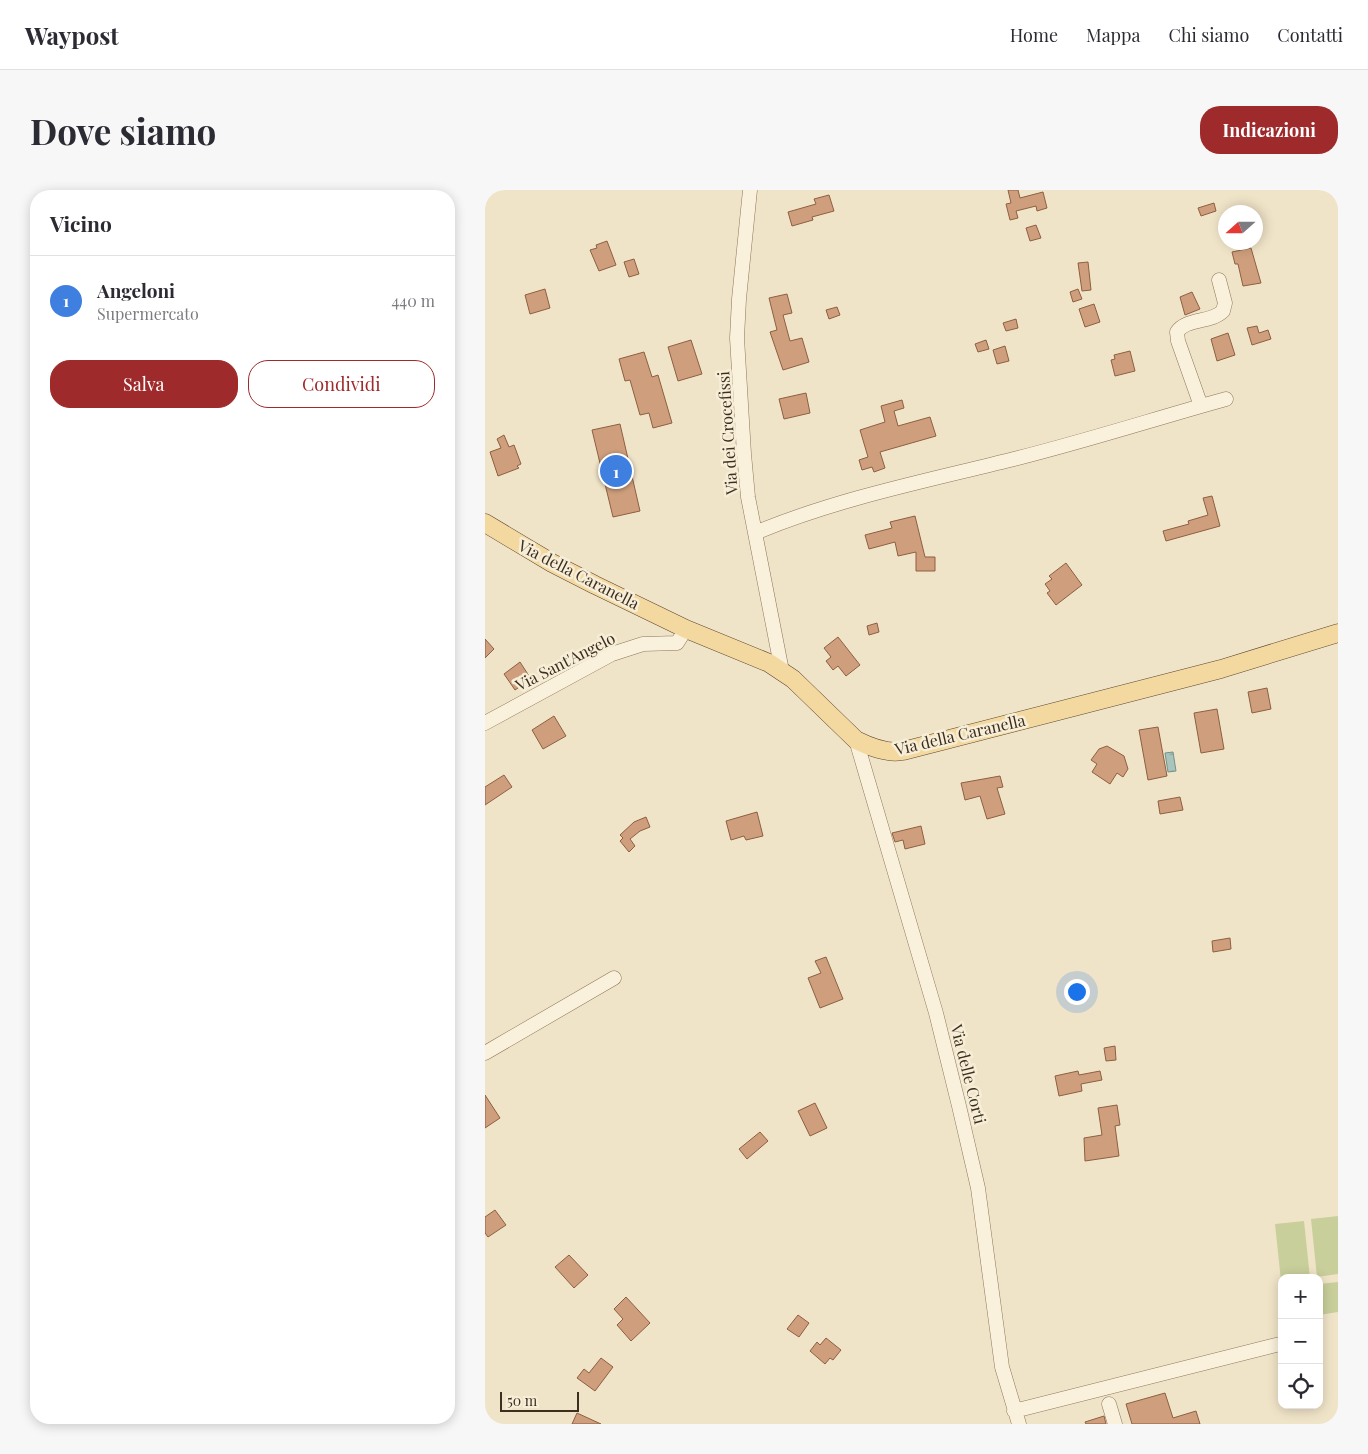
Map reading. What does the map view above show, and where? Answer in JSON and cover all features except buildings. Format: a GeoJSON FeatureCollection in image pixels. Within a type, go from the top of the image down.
{"type":"FeatureCollection","features":[{"type":"Feature","properties":{"kind":"main road","name":"Via della Caranella"},"geometry":{"type":"LineString","coordinates":[[485,523],[559,567],[686,628],[757,657],[782,670],[856,740],[886,751],[903,751],[1221,669],[1338,633]]}},
{"type":"Feature","properties":{"kind":"street","name":"Via dei Crocefissi"},"geometry":{"type":"LineString","coordinates":[[750,190],[737,338],[745,462],[755,533],[782,670]]}},
{"type":"Feature","properties":{"kind":"street"},"geometry":{"type":"LineString","coordinates":[[1201,406],[1177,335],[1181,327],[1215,317],[1223,312],[1225,303],[1219,280]]}},
{"type":"Feature","properties":{"kind":"street"},"geometry":{"type":"LineString","coordinates":[[755,533],[785,520],[917,482],[1043,451],[1226,399]]}},
{"type":"Feature","properties":{"kind":"street","name":"Via Sant'Angelo"},"geometry":{"type":"LineString","coordinates":[[485,723],[612,654],[643,644],[677,643],[686,628]]}},
{"type":"Feature","properties":{"kind":"street","name":"Via delle Corti"},"geometry":{"type":"LineString","coordinates":[[856,740],[936,1013],[959,1106],[978,1188],[1002,1367],[1017,1418]]}},
{"type":"Feature","properties":{"kind":"street"},"geometry":{"type":"LineString","coordinates":[[485,1053],[614,978]]}},
{"type":"Feature","properties":{"kind":"street"},"geometry":{"type":"LineString","coordinates":[[1017,1418],[1278,1345]]}},
{"type":"Feature","properties":{"kind":"street"},"geometry":{"type":"LineString","coordinates":[[1109,1404],[1115,1424]]}},
{"type":"Feature","properties":{"kind":"green space"},"geometry":{"type":"Polygon","coordinates":[[[1338,1216],[1338,1274],[1323,1276],[1323,1274],[1317,1274],[1311,1219],[1338,1216]]]}},
{"type":"Feature","properties":{"kind":"green space"},"geometry":{"type":"Polygon","coordinates":[[[1304,1221],[1310,1274],[1280,1274],[1275,1224],[1304,1221]]]}},
{"type":"Feature","properties":{"kind":"green space"},"geometry":{"type":"Polygon","coordinates":[[[1338,1282],[1338,1312],[1323,1314],[1323,1284],[1338,1282]]]}},
{"type":"Feature","properties":{"kind":"water"},"geometry":{"type":"Polygon","coordinates":[[[1173,752],[1176,771],[1168,772],[1165,753],[1173,752]]]}},
{"type":"Feature","properties":{"kind":"place","name":"Angeloni"},"geometry":{"type":"Point","coordinates":[616,471]}}]}
